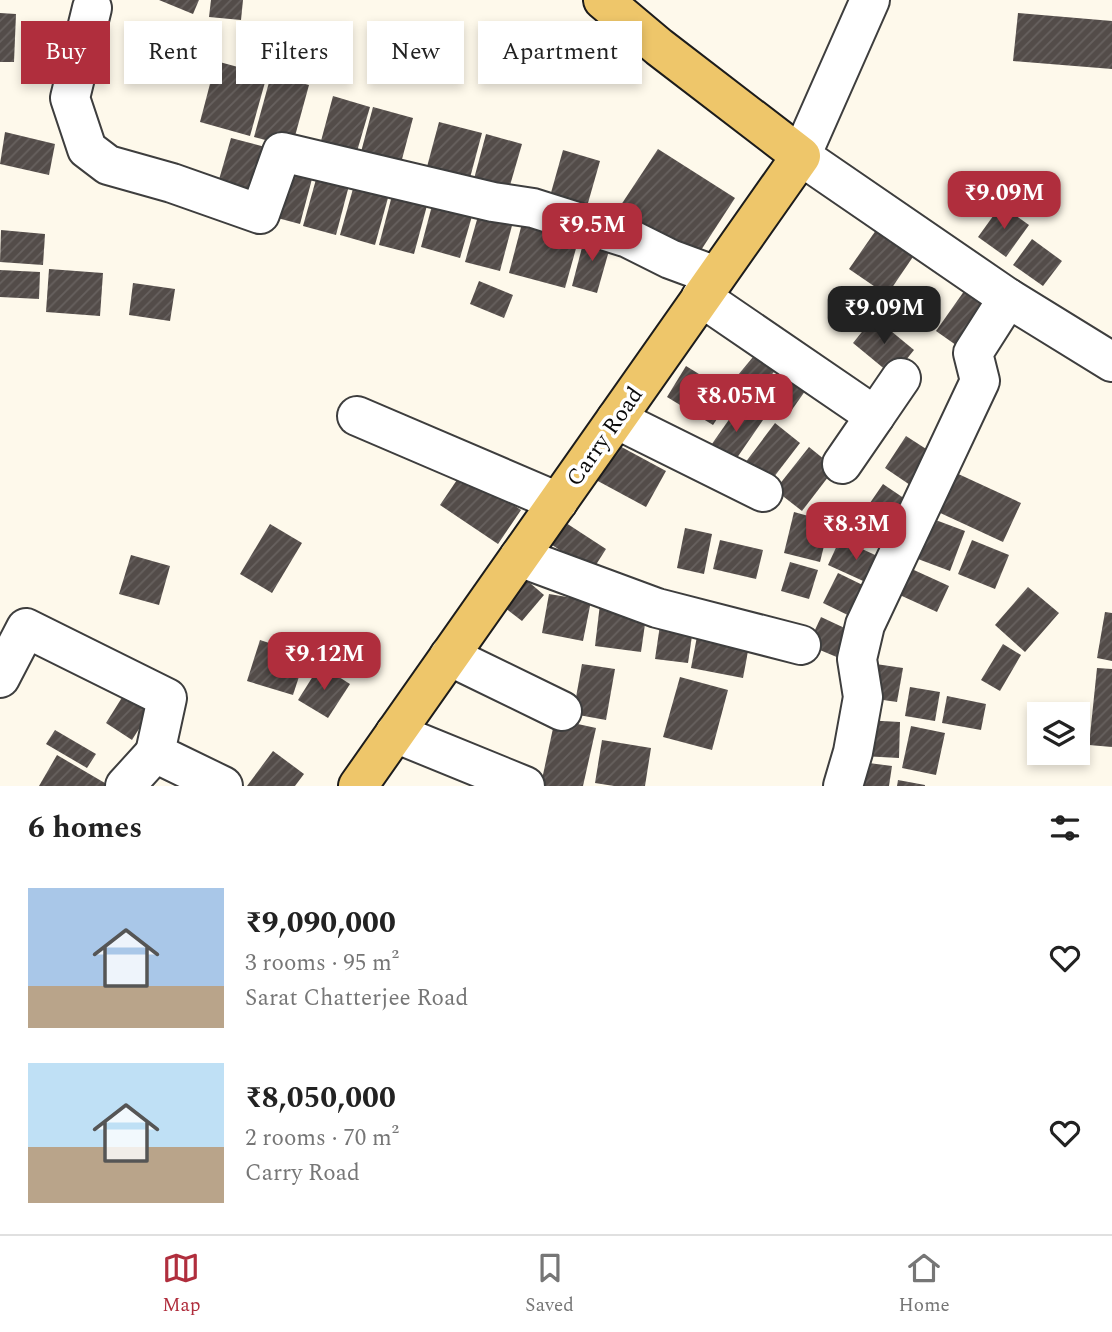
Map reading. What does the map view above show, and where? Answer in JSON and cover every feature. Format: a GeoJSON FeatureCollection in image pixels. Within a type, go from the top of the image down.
{"type":"FeatureCollection","features":[{"type":"Feature","properties":{"kind":"main road"},"geometry":{"type":"LineString","coordinates":[[603,0],[659,47],[801,156]]}},
{"type":"Feature","properties":{"kind":"main road","name":"Carry Road"},"geometry":{"type":"LineString","coordinates":[[358,786],[801,156]]}},
{"type":"Feature","properties":{"kind":"street","name":"Carry Road"},"geometry":{"type":"LineString","coordinates":[[801,156],[870,0]]}},
{"type":"Feature","properties":{"kind":"street"},"geometry":{"type":"LineString","coordinates":[[92,8],[70,98],[87,149],[108,165],[172,183],[260,214],[282,152],[493,202],[533,208],[628,238],[670,259],[709,287],[875,416]]}},
{"type":"Feature","properties":{"kind":"street"},"geometry":{"type":"LineString","coordinates":[[801,156],[1008,298],[1112,362]]}},
{"type":"Feature","properties":{"kind":"street"},"geometry":{"type":"LineString","coordinates":[[842,786],[853,752],[863,697],[858,659],[865,625],[980,382],[973,353],[1008,298]]}},
{"type":"Feature","properties":{"kind":"street"},"geometry":{"type":"LineString","coordinates":[[842,464],[901,378]]}},
{"type":"Feature","properties":{"kind":"street"},"geometry":{"type":"LineString","coordinates":[[357,416],[558,502]]}},
{"type":"Feature","properties":{"kind":"street"},"geometry":{"type":"LineString","coordinates":[[616,419],[763,492]]}},
{"type":"Feature","properties":{"kind":"street"},"geometry":{"type":"LineString","coordinates":[[519,557],[657,608],[801,645]]}},
{"type":"Feature","properties":{"kind":"street"},"geometry":{"type":"LineString","coordinates":[[0,678],[26,628],[167,698],[155,753],[125,786]]}},
{"type":"Feature","properties":{"kind":"street"},"geometry":{"type":"LineString","coordinates":[[449,656],[562,711]]}},
{"type":"Feature","properties":{"kind":"street"},"geometry":{"type":"LineString","coordinates":[[395,733],[525,786]]}},
{"type":"Feature","properties":{"kind":"street"},"geometry":{"type":"LineString","coordinates":[[155,753],[223,786]]}},
{"type":"Feature","properties":{"kind":"building"},"geometry":{"type":"Polygon","coordinates":[[[159,0],[199,0],[193,14],[159,0]]]}},
{"type":"Feature","properties":{"kind":"building"},"geometry":{"type":"Polygon","coordinates":[[[211,0],[243,0],[241,20],[209,17],[211,0]]]}},
{"type":"Feature","properties":{"kind":"building"},"geometry":{"type":"Polygon","coordinates":[[[0,13],[16,14],[14,62],[0,62],[0,13]]]}},
{"type":"Feature","properties":{"kind":"building"},"geometry":{"type":"Polygon","coordinates":[[[1018,13],[1112,21],[1112,69],[1013,61],[1018,13]]]}},
{"type":"Feature","properties":{"kind":"building"},"geometry":{"type":"Polygon","coordinates":[[[222,63],[236,66],[236,84],[264,84],[250,136],[200,122],[210,84],[222,84],[222,63]]]}},
{"type":"Feature","properties":{"kind":"building"},"geometry":{"type":"Polygon","coordinates":[[[269,84],[309,85],[292,147],[254,137],[269,84]]]}},
{"type":"Feature","properties":{"kind":"building"},"geometry":{"type":"Polygon","coordinates":[[[333,96],[370,107],[353,165],[317,156],[333,96]]]}},
{"type":"Feature","properties":{"kind":"building"},"geometry":{"type":"Polygon","coordinates":[[[373,107],[413,118],[397,178],[357,167],[373,107]]]}},
{"type":"Feature","properties":{"kind":"building"},"geometry":{"type":"Polygon","coordinates":[[[439,122],[482,133],[467,189],[424,178],[439,122]]]}},
{"type":"Feature","properties":{"kind":"building"},"geometry":{"type":"Polygon","coordinates":[[[5,132],[55,144],[49,175],[0,164],[5,132]]]}},
{"type":"Feature","properties":{"kind":"building"},"geometry":{"type":"Polygon","coordinates":[[[486,134],[522,144],[506,199],[471,190],[486,134]]]}},
{"type":"Feature","properties":{"kind":"building"},"geometry":{"type":"Polygon","coordinates":[[[231,138],[265,147],[248,206],[214,197],[231,138]]]}},
{"type":"Feature","properties":{"kind":"building"},"geometry":{"type":"Polygon","coordinates":[[[658,149],[735,198],[692,264],[615,214],[658,149]]]}},
{"type":"Feature","properties":{"kind":"building"},"geometry":{"type":"Polygon","coordinates":[[[563,150],[600,161],[584,217],[547,207],[563,150]]]}},
{"type":"Feature","properties":{"kind":"building"},"geometry":{"type":"Polygon","coordinates":[[[287,156],[316,164],[300,224],[270,216],[287,156]]]}},
{"type":"Feature","properties":{"kind":"building"},"geometry":{"type":"Polygon","coordinates":[[[320,165],[352,174],[336,235],[303,226],[320,165]]]}},
{"type":"Feature","properties":{"kind":"building"},"geometry":{"type":"Polygon","coordinates":[[[356,178],[391,187],[375,245],[340,235],[356,178]]]}},
{"type":"Feature","properties":{"kind":"building"},"geometry":{"type":"Polygon","coordinates":[[[394,188],[429,198],[414,254],[379,245],[394,188]]]}},
{"type":"Feature","properties":{"kind":"building"},"geometry":{"type":"Polygon","coordinates":[[[434,198],[474,209],[460,258],[421,247],[434,198]]]}},
{"type":"Feature","properties":{"kind":"building"},"geometry":{"type":"Polygon","coordinates":[[[1001,205],[1029,225],[1006,257],[978,237],[1001,205]]]}},
{"type":"Feature","properties":{"kind":"building"},"geometry":{"type":"Polygon","coordinates":[[[480,209],[514,218],[500,271],[465,262],[480,209]]]}},
{"type":"Feature","properties":{"kind":"building"},"geometry":{"type":"Polygon","coordinates":[[[525,212],[582,227],[565,288],[509,273],[525,212]]]}},
{"type":"Feature","properties":{"kind":"building"},"geometry":{"type":"Polygon","coordinates":[[[881,223],[919,248],[887,295],[849,269],[881,223]]]}},
{"type":"Feature","properties":{"kind":"building"},"geometry":{"type":"Polygon","coordinates":[[[1,230],[45,234],[43,265],[0,262],[1,230]]]}},
{"type":"Feature","properties":{"kind":"building"},"geometry":{"type":"Polygon","coordinates":[[[586,232],[612,240],[597,293],[572,286],[586,232]]]}},
{"type":"Feature","properties":{"kind":"building"},"geometry":{"type":"Polygon","coordinates":[[[1032,239],[1062,261],[1043,286],[1013,265],[1032,239]]]}},
{"type":"Feature","properties":{"kind":"building"},"geometry":{"type":"Polygon","coordinates":[[[49,269],[103,273],[100,316],[46,312],[49,269]]]}},
{"type":"Feature","properties":{"kind":"building"},"geometry":{"type":"Polygon","coordinates":[[[0,270],[40,272],[39,299],[0,297],[0,270]]]}},
{"type":"Feature","properties":{"kind":"building"},"geometry":{"type":"Polygon","coordinates":[[[479,281],[513,295],[504,318],[470,304],[479,281]]]}},
{"type":"Feature","properties":{"kind":"building"},"geometry":{"type":"Polygon","coordinates":[[[133,283],[175,289],[170,321],[129,315],[133,283]]]}},
{"type":"Feature","properties":{"kind":"building"},"geometry":{"type":"Polygon","coordinates":[[[967,287],[994,306],[963,350],[936,331],[967,287]]]}},
{"type":"Feature","properties":{"kind":"building"},"geometry":{"type":"Polygon","coordinates":[[[874,317],[914,350],[893,376],[853,343],[874,317]]]}},
{"type":"Feature","properties":{"kind":"building"},"geometry":{"type":"Polygon","coordinates":[[[758,351],[778,367],[753,397],[733,381],[758,351]]]}},
{"type":"Feature","properties":{"kind":"building"},"geometry":{"type":"Polygon","coordinates":[[[686,366],[733,395],[713,425],[667,397],[686,366]]]}},
{"type":"Feature","properties":{"kind":"building"},"geometry":{"type":"Polygon","coordinates":[[[786,366],[810,384],[789,414],[764,396],[786,366]]]}},
{"type":"Feature","properties":{"kind":"building"},"geometry":{"type":"Polygon","coordinates":[[[742,401],[765,417],[730,468],[707,451],[742,401]]]}},
{"type":"Feature","properties":{"kind":"building"},"geometry":{"type":"Polygon","coordinates":[[[775,423],[800,443],[767,486],[742,467],[775,423]]]}},
{"type":"Feature","properties":{"kind":"building"},"geometry":{"type":"Polygon","coordinates":[[[906,436],[937,456],[916,489],[885,468],[906,436]]]}},
{"type":"Feature","properties":{"kind":"building"},"geometry":{"type":"Polygon","coordinates":[[[616,444],[666,471],[646,507],[596,480],[616,444]]]}},
{"type":"Feature","properties":{"kind":"building"},"geometry":{"type":"Polygon","coordinates":[[[809,447],[835,468],[802,511],[775,490],[809,447]]]}},
{"type":"Feature","properties":{"kind":"building"},"geometry":{"type":"Polygon","coordinates":[[[463,471],[521,510],[498,544],[440,505],[463,471]]]}},
{"type":"Feature","properties":{"kind":"building"},"geometry":{"type":"Polygon","coordinates":[[[954,472],[1021,503],[1003,542],[936,511],[954,472]]]}},
{"type":"Feature","properties":{"kind":"building"},"geometry":{"type":"Polygon","coordinates":[[[883,484],[911,503],[889,535],[861,516],[883,484]]]}},
{"type":"Feature","properties":{"kind":"building"},"geometry":{"type":"Polygon","coordinates":[[[794,512],[830,522],[820,562],[784,553],[794,512]]]}},
{"type":"Feature","properties":{"kind":"building"},"geometry":{"type":"Polygon","coordinates":[[[925,516],[965,531],[950,571],[910,556],[925,516]]]}},
{"type":"Feature","properties":{"kind":"building"},"geometry":{"type":"Polygon","coordinates":[[[563,521],[606,549],[592,571],[549,543],[563,521]]]}},
{"type":"Feature","properties":{"kind":"building"},"geometry":{"type":"Polygon","coordinates":[[[270,524],[302,543],[272,593],[240,574],[270,524]]]}},
{"type":"Feature","properties":{"kind":"building"},"geometry":{"type":"Polygon","coordinates":[[[685,528],[712,534],[704,574],[677,568],[685,528]]]}},
{"type":"Feature","properties":{"kind":"building"},"geometry":{"type":"Polygon","coordinates":[[[840,539],[884,559],[872,585],[828,565],[840,539]]]}},
{"type":"Feature","properties":{"kind":"building"},"geometry":{"type":"Polygon","coordinates":[[[720,540],[763,550],[756,579],[713,569],[720,540]]]}},
{"type":"Feature","properties":{"kind":"building"},"geometry":{"type":"Polygon","coordinates":[[[972,540],[1009,555],[995,589],[958,574],[972,540]]]}},
{"type":"Feature","properties":{"kind":"building"},"geometry":{"type":"Polygon","coordinates":[[[131,555],[170,566],[159,605],[119,594],[131,555]]]}},
{"type":"Feature","properties":{"kind":"building"},"geometry":{"type":"Polygon","coordinates":[[[790,562],[818,570],[809,599],[781,591],[790,562]]]}},
{"type":"Feature","properties":{"kind":"building"},"geometry":{"type":"Polygon","coordinates":[[[903,565],[949,586],[937,612],[891,591],[903,565]]]}},
{"type":"Feature","properties":{"kind":"building"},"geometry":{"type":"Polygon","coordinates":[[[838,573],[875,591],[860,621],[823,603],[838,573]]]}},
{"type":"Feature","properties":{"kind":"building"},"geometry":{"type":"Polygon","coordinates":[[[523,577],[544,595],[522,621],[500,604],[523,577]]]}},
{"type":"Feature","properties":{"kind":"building"},"geometry":{"type":"Polygon","coordinates":[[[1028,587],[1059,613],[1025,652],[995,625],[1028,587]]]}},
{"type":"Feature","properties":{"kind":"building"},"geometry":{"type":"Polygon","coordinates":[[[549,594],[591,601],[583,641],[542,633],[549,594]]]}},
{"type":"Feature","properties":{"kind":"building"},"geometry":{"type":"Polygon","coordinates":[[[600,604],[647,610],[641,652],[595,646],[600,604]]]}},
{"type":"Feature","properties":{"kind":"building"},"geometry":{"type":"Polygon","coordinates":[[[1105,612],[1112,613],[1112,661],[1097,658],[1105,612]]]}},
{"type":"Feature","properties":{"kind":"building"},"geometry":{"type":"Polygon","coordinates":[[[821,617],[851,631],[839,658],[808,645],[821,617]]]}},
{"type":"Feature","properties":{"kind":"building"},"geometry":{"type":"Polygon","coordinates":[[[660,625],[693,629],[688,663],[655,659],[660,625]]]}},
{"type":"Feature","properties":{"kind":"building"},"geometry":{"type":"Polygon","coordinates":[[[699,626],[751,635],[743,678],[691,668],[699,626]]]}},
{"type":"Feature","properties":{"kind":"building"},"geometry":{"type":"Polygon","coordinates":[[[260,640],[306,655],[293,695],[247,681],[260,640]]]}},
{"type":"Feature","properties":{"kind":"building"},"geometry":{"type":"Polygon","coordinates":[[[1003,644],[1021,655],[1000,691],[981,680],[1003,644]]]}},
{"type":"Feature","properties":{"kind":"building"},"geometry":{"type":"Polygon","coordinates":[[[869,663],[903,668],[897,702],[863,697],[869,663]]]}},
{"type":"Feature","properties":{"kind":"building"},"geometry":{"type":"Polygon","coordinates":[[[582,664],[615,669],[606,720],[573,714],[582,664]]]}},
{"type":"Feature","properties":{"kind":"building"},"geometry":{"type":"Polygon","coordinates":[[[320,665],[350,684],[328,718],[298,700],[320,665]]]}},
{"type":"Feature","properties":{"kind":"building"},"geometry":{"type":"Polygon","coordinates":[[[1097,668],[1112,669],[1112,747],[1090,745],[1097,668]]]}},
{"type":"Feature","properties":{"kind":"building"},"geometry":{"type":"Polygon","coordinates":[[[680,677],[728,690],[712,750],[663,737],[680,677]]]}},
{"type":"Feature","properties":{"kind":"building"},"geometry":{"type":"Polygon","coordinates":[[[910,687],[940,692],[935,721],[905,716],[910,687]]]}},
{"type":"Feature","properties":{"kind":"building"},"geometry":{"type":"Polygon","coordinates":[[[128,688],[154,705],[132,740],[106,723],[128,688]]]}},
{"type":"Feature","properties":{"kind":"building"},"geometry":{"type":"Polygon","coordinates":[[[947,696],[986,704],[981,730],[942,723],[947,696]]]}},
{"type":"Feature","properties":{"kind":"building"},"geometry":{"type":"Polygon","coordinates":[[[555,719],[596,728],[583,786],[541,784],[555,719]]]}},
{"type":"Feature","properties":{"kind":"building"},"geometry":{"type":"Polygon","coordinates":[[[864,720],[900,722],[899,758],[862,756],[864,720]]]}},
{"type":"Feature","properties":{"kind":"building"},"geometry":{"type":"Polygon","coordinates":[[[911,726],[945,733],[936,775],[902,768],[911,726]]]}},
{"type":"Feature","properties":{"kind":"building"},"geometry":{"type":"Polygon","coordinates":[[[55,730],[96,754],[87,768],[46,744],[55,730]]]}},
{"type":"Feature","properties":{"kind":"building"},"geometry":{"type":"Polygon","coordinates":[[[602,740],[651,748],[645,786],[595,783],[602,740]]]}},
{"type":"Feature","properties":{"kind":"building"},"geometry":{"type":"Polygon","coordinates":[[[273,751],[304,774],[295,786],[247,786],[273,751]]]}},
{"type":"Feature","properties":{"kind":"building"},"geometry":{"type":"Polygon","coordinates":[[[57,755],[110,786],[39,786],[57,755]]]}},
{"type":"Feature","properties":{"kind":"building"},"geometry":{"type":"Polygon","coordinates":[[[861,762],[892,766],[889,786],[857,786],[861,762]]]}},
{"type":"Feature","properties":{"kind":"building"},"geometry":{"type":"Polygon","coordinates":[[[898,780],[925,785],[925,786],[897,786],[898,780]]]}}]}
